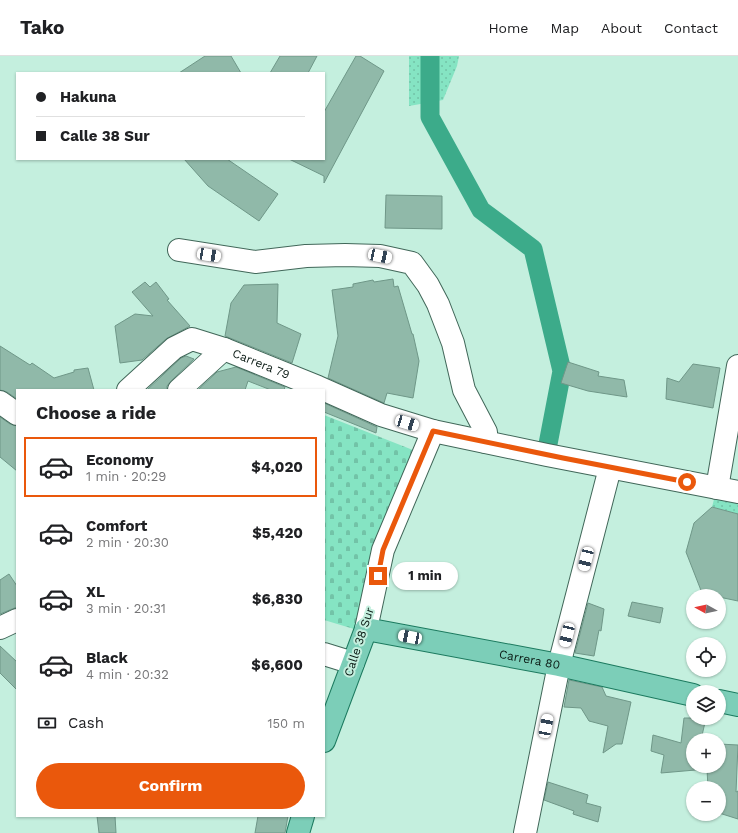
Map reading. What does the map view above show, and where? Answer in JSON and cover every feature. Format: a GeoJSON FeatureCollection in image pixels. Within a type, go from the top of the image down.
{"type":"FeatureCollection","features":[{"type":"Feature","properties":{"kind":"main road","name":"Calle 38 Sur"},"geometry":{"type":"LineString","coordinates":[[325,737],[366,629]]}},
{"type":"Feature","properties":{"kind":"main road","name":"Carrera 80"},"geometry":{"type":"LineString","coordinates":[[366,629],[559,665],[686,693]]}},
{"type":"Feature","properties":{"kind":"main road"},"geometry":{"type":"LineString","coordinates":[[726,702],[738,705]]}},
{"type":"Feature","properties":{"kind":"main road"},"geometry":{"type":"LineString","coordinates":[[298,833],[303,817]]}},
{"type":"Feature","properties":{"kind":"street"},"geometry":{"type":"LineString","coordinates":[[179,250],[255,262],[306,256],[380,256],[412,263],[428,285],[438,304],[453,343],[464,390],[486,432],[486,442]]}},
{"type":"Feature","properties":{"kind":"street","name":"Carrera 79"},"geometry":{"type":"LineString","coordinates":[[129,389],[174,348],[192,339],[224,349],[323,389]]}},
{"type":"Feature","properties":{"kind":"street"},"geometry":{"type":"LineString","coordinates":[[180,389],[224,349]]}},
{"type":"Feature","properties":{"kind":"street"},"geometry":{"type":"LineString","coordinates":[[728,490],[738,366]]}},
{"type":"Feature","properties":{"kind":"street","name":"Carrera 79"},"geometry":{"type":"LineString","coordinates":[[325,390],[382,415],[433,431],[610,468],[728,490]]}},
{"type":"Feature","properties":{"kind":"street"},"geometry":{"type":"LineString","coordinates":[[0,402],[16,413]]}},
{"type":"Feature","properties":{"kind":"street","name":"Calle 38 Sur"},"geometry":{"type":"LineString","coordinates":[[366,629],[383,550],[433,431]]}},
{"type":"Feature","properties":{"kind":"street"},"geometry":{"type":"LineString","coordinates":[[525,833],[559,665],[610,468]]}},
{"type":"Feature","properties":{"kind":"street"},"geometry":{"type":"LineString","coordinates":[[0,628],[16,620]]}},
{"type":"Feature","properties":{"kind":"street"},"geometry":{"type":"LineString","coordinates":[[325,654],[353,663]]}},
{"type":"Feature","properties":{"kind":"green space"},"geometry":{"type":"Polygon","coordinates":[[[409,56],[459,56],[457,66],[443,100],[409,106],[409,56]]]}},
{"type":"Feature","properties":{"kind":"green space"},"geometry":{"type":"Polygon","coordinates":[[[325,415],[418,452],[354,629],[325,620],[325,415]]]}},
{"type":"Feature","properties":{"kind":"green space"},"geometry":{"type":"Polygon","coordinates":[[[717,488],[738,493],[738,514],[712,507],[717,488]]]}},
{"type":"Feature","properties":{"kind":"building"},"geometry":{"type":"Polygon","coordinates":[[[205,56],[231,56],[240,72],[181,72],[205,56]]]}},
{"type":"Feature","properties":{"kind":"building"},"geometry":{"type":"Polygon","coordinates":[[[280,56],[317,56],[309,72],[271,72],[280,56]]]}},
{"type":"Feature","properties":{"kind":"building"},"geometry":{"type":"Polygon","coordinates":[[[356,56],[360,56],[384,71],[324,183],[324,176],[291,160],[325,160],[325,110],[356,56]]]}},
{"type":"Feature","properties":{"kind":"building"},"geometry":{"type":"Polygon","coordinates":[[[185,160],[228,160],[278,194],[259,221],[208,186],[185,160]]]}},
{"type":"Feature","properties":{"kind":"building"},"geometry":{"type":"Polygon","coordinates":[[[386,195],[442,196],[442,229],[385,228],[386,195]]]}},
{"type":"Feature","properties":{"kind":"building"},"geometry":{"type":"Polygon","coordinates":[[[393,279],[394,287],[398,286],[413,334],[419,361],[413,398],[387,393],[384,403],[328,378],[338,336],[332,290],[353,287],[353,284],[373,280],[374,282],[393,279]]]}},
{"type":"Feature","properties":{"kind":"building"},"geometry":{"type":"Polygon","coordinates":[[[145,282],[150,287],[156,282],[169,299],[167,300],[190,326],[166,339],[142,360],[120,363],[115,326],[135,314],[153,316],[132,292],[145,282]]]}},
{"type":"Feature","properties":{"kind":"building"},"geometry":{"type":"Polygon","coordinates":[[[278,284],[277,323],[301,334],[292,363],[225,336],[231,303],[244,285],[278,284]]]}},
{"type":"Feature","properties":{"kind":"building"},"geometry":{"type":"Polygon","coordinates":[[[0,346],[30,365],[32,363],[54,378],[74,372],[74,370],[88,368],[94,389],[16,389],[16,398],[7,392],[0,390],[0,346]]]}},
{"type":"Feature","properties":{"kind":"building"},"geometry":{"type":"Polygon","coordinates":[[[186,356],[194,359],[171,381],[167,386],[167,389],[148,389],[181,358],[186,356]]]}},
{"type":"Feature","properties":{"kind":"building"},"geometry":{"type":"Polygon","coordinates":[[[568,362],[599,372],[598,376],[624,380],[627,397],[588,391],[561,383],[568,362]]]}},
{"type":"Feature","properties":{"kind":"building"},"geometry":{"type":"Polygon","coordinates":[[[693,364],[720,368],[713,408],[666,399],[667,378],[679,382],[693,364]]]}},
{"type":"Feature","properties":{"kind":"building"},"geometry":{"type":"Polygon","coordinates":[[[236,367],[285,387],[284,389],[268,389],[248,381],[245,389],[199,389],[217,372],[236,367]]]}},
{"type":"Feature","properties":{"kind":"building"},"geometry":{"type":"Polygon","coordinates":[[[325,403],[377,427],[376,433],[325,412],[325,403]]]}},
{"type":"Feature","properties":{"kind":"building"},"geometry":{"type":"Polygon","coordinates":[[[0,417],[10,424],[16,426],[16,470],[0,457],[0,417]]]}},
{"type":"Feature","properties":{"kind":"building"},"geometry":{"type":"Polygon","coordinates":[[[712,507],[738,514],[738,601],[726,598],[726,589],[700,589],[686,552],[694,523],[712,507]]]}},
{"type":"Feature","properties":{"kind":"building"},"geometry":{"type":"Polygon","coordinates":[[[9,574],[16,584],[16,607],[0,614],[0,580],[9,574]]]}},
{"type":"Feature","properties":{"kind":"building"},"geometry":{"type":"Polygon","coordinates":[[[632,602],[663,608],[660,623],[628,616],[632,602]]]}},
{"type":"Feature","properties":{"kind":"building"},"geometry":{"type":"Polygon","coordinates":[[[588,603],[604,609],[601,631],[599,630],[594,656],[575,653],[588,603]]]}},
{"type":"Feature","properties":{"kind":"building"},"geometry":{"type":"Polygon","coordinates":[[[0,646],[16,661],[16,689],[0,673],[0,646]]]}},
{"type":"Feature","properties":{"kind":"building"},"geometry":{"type":"Polygon","coordinates":[[[569,680],[602,687],[606,696],[631,702],[622,744],[616,744],[603,753],[608,726],[589,721],[581,708],[564,707],[569,680]]]}},
{"type":"Feature","properties":{"kind":"building"},"geometry":{"type":"Polygon","coordinates":[[[684,718],[686,718],[686,725],[704,725],[703,733],[686,733],[686,771],[661,773],[664,755],[651,751],[653,735],[681,743],[684,718]]]}},
{"type":"Feature","properties":{"kind":"building"},"geometry":{"type":"Polygon","coordinates":[[[726,744],[738,745],[736,792],[738,791],[738,819],[726,815],[726,781],[708,781],[707,773],[726,773],[726,744]]]}},
{"type":"Feature","properties":{"kind":"building"},"geometry":{"type":"Polygon","coordinates":[[[548,782],[588,795],[586,803],[601,807],[598,822],[573,814],[574,811],[544,800],[548,782]]]}},
{"type":"Feature","properties":{"kind":"building"},"geometry":{"type":"Polygon","coordinates":[[[97,817],[115,817],[116,833],[99,833],[97,817]]]}},
{"type":"Feature","properties":{"kind":"building"},"geometry":{"type":"Polygon","coordinates":[[[258,817],[288,817],[285,833],[255,833],[258,817]]]}},
{"type":"Feature","properties":{"kind":"waterway"},"geometry":{"type":"LineString","coordinates":[[430,56],[430,117],[481,210],[533,249],[562,371],[548,444]]}},
{"type":"Feature","properties":{"kind":"route"},"geometry":{"type":"LineString","coordinates":[[378,576],[383,550],[433,431],[610,468],[687,482]]}}]}
